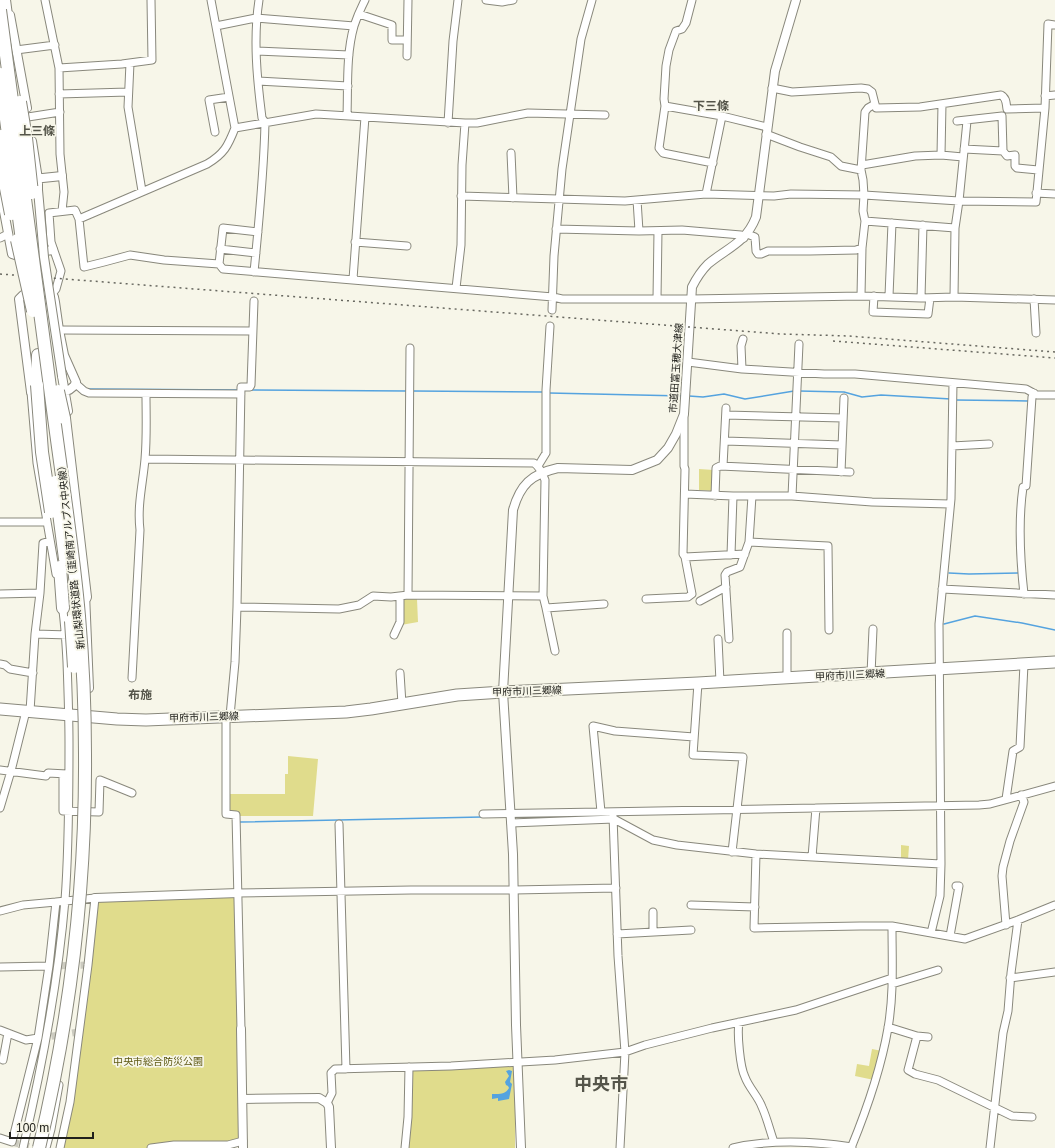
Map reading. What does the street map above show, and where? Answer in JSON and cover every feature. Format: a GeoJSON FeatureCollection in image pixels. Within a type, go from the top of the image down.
{"type":"FeatureCollection","features":[{"type":"Feature","properties":{"kind":"highway"},"geometry":{"type":"LineString","coordinates":[[4,0],[14,49],[29,160],[36,311]]}},
{"type":"Feature","properties":{"kind":"highway","name":"新山梨環状道路（韮崎南アルプス中央線）"},"geometry":{"type":"LineString","coordinates":[[0,10],[36,311],[38,356],[65,556],[75,685],[77,784],[74,863],[64,973],[52,1050],[31,1148]]}},
{"type":"Feature","properties":{"kind":"highway","name":"新山梨環状道路（韮崎南アルプス中央線）"},"geometry":{"type":"LineString","coordinates":[[0,74],[36,311],[44,342],[69,527],[79,615],[84,690],[85,773],[82,858],[72,973],[60,1050],[39,1148]]}},
{"type":"Feature","properties":{"kind":"highway"},"geometry":{"type":"LineString","coordinates":[[0,136],[7,195],[36,311]]}},
{"type":"Feature","properties":{"kind":"highway"},"geometry":{"type":"LineString","coordinates":[[44,342],[51,356],[64,418],[85,597]]}},
{"type":"Feature","properties":{"kind":"highway"},"geometry":{"type":"LineString","coordinates":[[38,356],[38,385],[42,452],[60,567],[63,608]]}},
{"type":"Feature","properties":{"kind":"main road","name":"甲府市川三郷線"},"geometry":{"type":"LineString","coordinates":[[0,709],[90,717],[146,720],[346,712],[457,695],[871,674],[1055,662]]}},
{"type":"Feature","properties":{"kind":"street"},"geometry":{"type":"LineString","coordinates":[[7,0],[14,49],[28,117],[38,179],[44,257],[66,395],[85,571],[85,597],[88,635],[90,717],[89,812],[85,899],[69,1026],[51,1129],[46,1148]]}},
{"type":"Feature","properties":{"kind":"street"},"geometry":{"type":"LineString","coordinates":[[45,0],[59,68],[60,154],[64,192],[62,211]]}},
{"type":"Feature","properties":{"kind":"street"},"geometry":{"type":"LineString","coordinates":[[59,68],[152,60],[153,31],[151,0]]}},
{"type":"Feature","properties":{"kind":"street"},"geometry":{"type":"LineString","coordinates":[[79,219],[207,164],[218,158],[230,142],[235,128],[211,0]]}},
{"type":"Feature","properties":{"kind":"street"},"geometry":{"type":"LineString","coordinates":[[254,272],[264,150],[264,122],[262,118],[258,81],[257,51],[256,18],[259,0]]}},
{"type":"Feature","properties":{"kind":"street"},"geometry":{"type":"LineString","coordinates":[[347,116],[349,55],[354,26],[365,0]]}},
{"type":"Feature","properties":{"kind":"street"},"geometry":{"type":"LineString","coordinates":[[407,56],[408,0]]}},
{"type":"Feature","properties":{"kind":"street"},"geometry":{"type":"LineString","coordinates":[[448,122],[452,41],[458,0]]}},
{"type":"Feature","properties":{"kind":"street"},"geometry":{"type":"LineString","coordinates":[[486,0],[502,2],[513,0]]}},
{"type":"Feature","properties":{"kind":"street"},"geometry":{"type":"LineString","coordinates":[[552,310],[556,229],[572,98],[581,39],[592,0]]}},
{"type":"Feature","properties":{"kind":"street"},"geometry":{"type":"LineString","coordinates":[[692,0],[686,23],[682,29],[676,31],[669,50],[666,66],[665,106],[659,148],[663,154],[713,163]]}},
{"type":"Feature","properties":{"kind":"street","name":"市道田富玉穂大津線"},"geometry":{"type":"LineString","coordinates":[[522,1148],[511,817],[503,692],[513,510],[521,489],[537,475],[540,469],[632,470],[657,460],[668,448],[676,434],[684,414],[692,287],[702,270],[746,236],[756,217],[772,88],[778,56],[796,0]]}},
{"type":"Feature","properties":{"kind":"street"},"geometry":{"type":"LineString","coordinates":[[359,14],[392,25],[392,40],[407,40]]}},
{"type":"Feature","properties":{"kind":"street"},"geometry":{"type":"LineString","coordinates":[[216,26],[256,18],[354,26]]}},
{"type":"Feature","properties":{"kind":"street"},"geometry":{"type":"LineString","coordinates":[[461,196],[625,201],[706,194],[774,196],[791,194],[864,195],[959,201],[1036,202],[1045,96],[1048,24],[1055,25]]}},
{"type":"Feature","properties":{"kind":"street"},"geometry":{"type":"LineString","coordinates":[[14,49],[55,45]]}},
{"type":"Feature","properties":{"kind":"street"},"geometry":{"type":"LineString","coordinates":[[257,51],[349,55]]}},
{"type":"Feature","properties":{"kind":"street"},"geometry":{"type":"LineString","coordinates":[[130,63],[128,107],[142,191]]}},
{"type":"Feature","properties":{"kind":"street"},"geometry":{"type":"LineString","coordinates":[[258,81],[348,86]]}},
{"type":"Feature","properties":{"kind":"street"},"geometry":{"type":"LineString","coordinates":[[772,88],[792,92],[861,88],[868,89],[872,92],[876,108],[920,107],[1002,95],[1006,100],[1008,110],[1044,108]]}},
{"type":"Feature","properties":{"kind":"street"},"geometry":{"type":"LineString","coordinates":[[60,94],[128,92]]}},
{"type":"Feature","properties":{"kind":"street"},"geometry":{"type":"LineString","coordinates":[[1045,96],[1055,95]]}},
{"type":"Feature","properties":{"kind":"street"},"geometry":{"type":"LineString","coordinates":[[215,132],[209,100],[229,97]]}},
{"type":"Feature","properties":{"kind":"street"},"geometry":{"type":"LineString","coordinates":[[861,296],[862,248],[865,221],[863,211],[864,195],[861,168],[865,112],[868,108],[875,104]]}},
{"type":"Feature","properties":{"kind":"street"},"geometry":{"type":"LineString","coordinates":[[941,155],[942,104]]}},
{"type":"Feature","properties":{"kind":"street"},"geometry":{"type":"LineString","coordinates":[[665,106],[722,116],[767,131],[800,147],[831,157],[841,166],[861,168],[915,156],[941,155],[963,157]]}},
{"type":"Feature","properties":{"kind":"street"},"geometry":{"type":"LineString","coordinates":[[28,117],[60,112]]}},
{"type":"Feature","properties":{"kind":"street"},"geometry":{"type":"LineString","coordinates":[[235,128],[316,114],[465,123],[477,123],[528,113],[605,115]]}},
{"type":"Feature","properties":{"kind":"street"},"geometry":{"type":"LineString","coordinates":[[706,194],[722,116]]}},
{"type":"Feature","properties":{"kind":"street"},"geometry":{"type":"LineString","coordinates":[[957,121],[1002,116],[1003,151],[1007,156],[1014,156],[1015,166],[1017,168],[1038,170]]}},
{"type":"Feature","properties":{"kind":"street"},"geometry":{"type":"LineString","coordinates":[[353,279],[365,117]]}},
{"type":"Feature","properties":{"kind":"street"},"geometry":{"type":"LineString","coordinates":[[954,297],[955,228],[967,121]]}},
{"type":"Feature","properties":{"kind":"street"},"geometry":{"type":"LineString","coordinates":[[456,288],[461,245],[461,196],[465,123]]}},
{"type":"Feature","properties":{"kind":"street"},"geometry":{"type":"LineString","coordinates":[[964,149],[1003,151]]}},
{"type":"Feature","properties":{"kind":"street"},"geometry":{"type":"LineString","coordinates":[[511,153],[513,198]]}},
{"type":"Feature","properties":{"kind":"street"},"geometry":{"type":"LineString","coordinates":[[0,183],[62,176]]}},
{"type":"Feature","properties":{"kind":"street"},"geometry":{"type":"LineString","coordinates":[[0,190],[12,254],[15,255],[53,250]]}},
{"type":"Feature","properties":{"kind":"street"},"geometry":{"type":"LineString","coordinates":[[1036,193],[1055,194]]}},
{"type":"Feature","properties":{"kind":"street"},"geometry":{"type":"LineString","coordinates":[[638,200],[639,231]]}},
{"type":"Feature","properties":{"kind":"street"},"geometry":{"type":"LineString","coordinates":[[52,294],[56,289],[61,271],[51,242],[49,213],[75,210],[79,219],[84,267],[130,255],[164,260],[220,264]]}},
{"type":"Feature","properties":{"kind":"street"},"geometry":{"type":"LineString","coordinates":[[865,221],[955,228]]}},
{"type":"Feature","properties":{"kind":"street"},"geometry":{"type":"LineString","coordinates":[[889,296],[892,223]]}},
{"type":"Feature","properties":{"kind":"street"},"geometry":{"type":"LineString","coordinates":[[921,298],[923,225]]}},
{"type":"Feature","properties":{"kind":"street"},"geometry":{"type":"LineString","coordinates":[[258,232],[223,228],[220,249],[220,264],[223,269],[456,288],[562,299],[889,296],[921,298],[954,297],[1055,300]]}},
{"type":"Feature","properties":{"kind":"street"},"geometry":{"type":"LineString","coordinates":[[556,229],[639,231],[682,230],[740,235],[755,237],[756,251],[758,254],[768,251],[810,252],[856,250],[862,248]]}},
{"type":"Feature","properties":{"kind":"street"},"geometry":{"type":"LineString","coordinates":[[657,299],[658,231]]}},
{"type":"Feature","properties":{"kind":"street"},"geometry":{"type":"LineString","coordinates":[[0,238],[8,234]]}},
{"type":"Feature","properties":{"kind":"street"},"geometry":{"type":"LineString","coordinates":[[355,242],[407,246]]}},
{"type":"Feature","properties":{"kind":"street"},"geometry":{"type":"LineString","coordinates":[[220,249],[256,253]]}},
{"type":"Feature","properties":{"kind":"street"},"geometry":{"type":"LineString","coordinates":[[23,1148],[40,1070],[61,940],[68,846],[66,774],[69,714],[63,608],[46,522],[37,463],[32,392],[19,300],[23,294],[52,294]]}},
{"type":"Feature","properties":{"kind":"street"},"geometry":{"type":"LineString","coordinates":[[52,294],[55,302],[64,355],[76,380],[76,384],[84,391],[89,392],[146,394],[241,390],[250,387],[254,301]]}},
{"type":"Feature","properties":{"kind":"street"},"geometry":{"type":"LineString","coordinates":[[874,296],[873,312],[928,314],[930,298]]}},
{"type":"Feature","properties":{"kind":"street"},"geometry":{"type":"LineString","coordinates":[[1034,299],[1036,333]]}},
{"type":"Feature","properties":{"kind":"street"},"geometry":{"type":"LineString","coordinates":[[540,469],[546,453],[546,393],[550,326]]}},
{"type":"Feature","properties":{"kind":"street"},"geometry":{"type":"LineString","coordinates":[[59,330],[252,331]]}},
{"type":"Feature","properties":{"kind":"street"},"geometry":{"type":"LineString","coordinates":[[742,369],[741,346],[743,339]]}},
{"type":"Feature","properties":{"kind":"street"},"geometry":{"type":"LineString","coordinates":[[792,496],[799,344]]}},
{"type":"Feature","properties":{"kind":"street"},"geometry":{"type":"LineString","coordinates":[[394,635],[400,622],[404,596],[409,462],[410,348]]}},
{"type":"Feature","properties":{"kind":"street"},"geometry":{"type":"LineString","coordinates":[[688,362],[742,369],[824,374],[855,374],[1026,389],[1037,395],[1055,395]]}},
{"type":"Feature","properties":{"kind":"street"},"geometry":{"type":"LineString","coordinates":[[931,933],[940,896],[939,624],[950,504],[953,383]]}},
{"type":"Feature","properties":{"kind":"street"},"geometry":{"type":"LineString","coordinates":[[32,392],[71,389],[76,384]]}},
{"type":"Feature","properties":{"kind":"street"},"geometry":{"type":"LineString","coordinates":[[151,1148],[174,1145],[243,1144],[236,815],[226,814],[228,716],[235,662],[237,607],[241,390]]}},
{"type":"Feature","properties":{"kind":"street"},"geometry":{"type":"LineString","coordinates":[[1024,594],[1020,507],[1023,487],[1026,486],[1032,397],[1034,393]]}},
{"type":"Feature","properties":{"kind":"street"},"geometry":{"type":"LineString","coordinates":[[132,678],[140,530],[140,495],[143,483],[145,460],[146,394]]}},
{"type":"Feature","properties":{"kind":"street"},"geometry":{"type":"LineString","coordinates":[[841,472],[844,398]]}},
{"type":"Feature","properties":{"kind":"street"},"geometry":{"type":"LineString","coordinates":[[723,466],[726,411],[844,418]]}},
{"type":"Feature","properties":{"kind":"street"},"geometry":{"type":"LineString","coordinates":[[646,599],[688,597],[692,594],[685,557],[682,554],[685,494],[684,414]]}},
{"type":"Feature","properties":{"kind":"street"},"geometry":{"type":"LineString","coordinates":[[725,441],[842,445]]}},
{"type":"Feature","properties":{"kind":"street"},"geometry":{"type":"LineString","coordinates":[[952,446],[989,444]]}},
{"type":"Feature","properties":{"kind":"street"},"geometry":{"type":"LineString","coordinates":[[145,460],[534,464],[540,469],[545,480],[543,596],[555,651]]}},
{"type":"Feature","properties":{"kind":"street"},"geometry":{"type":"LineString","coordinates":[[715,496],[716,468],[720,466],[850,472]]}},
{"type":"Feature","properties":{"kind":"street"},"geometry":{"type":"LineString","coordinates":[[685,494],[715,496],[792,496],[872,502],[950,504]]}},
{"type":"Feature","properties":{"kind":"street"},"geometry":{"type":"LineString","coordinates":[[730,555],[733,496]]}},
{"type":"Feature","properties":{"kind":"street"},"geometry":{"type":"LineString","coordinates":[[730,639],[725,574],[740,566],[745,554],[749,542],[752,496]]}},
{"type":"Feature","properties":{"kind":"street"},"geometry":{"type":"LineString","coordinates":[[0,522],[46,522]]}},
{"type":"Feature","properties":{"kind":"street"},"geometry":{"type":"LineString","coordinates":[[0,808],[28,711],[33,673],[43,543],[50,541]]}},
{"type":"Feature","properties":{"kind":"street"},"geometry":{"type":"LineString","coordinates":[[749,542],[828,546],[829,630]]}},
{"type":"Feature","properties":{"kind":"street"},"geometry":{"type":"LineString","coordinates":[[685,557],[745,554]]}},
{"type":"Feature","properties":{"kind":"street"},"geometry":{"type":"LineString","coordinates":[[700,601],[726,587]]}},
{"type":"Feature","properties":{"kind":"street"},"geometry":{"type":"LineString","coordinates":[[942,589],[1055,595]]}},
{"type":"Feature","properties":{"kind":"street"},"geometry":{"type":"LineString","coordinates":[[0,594],[40,593]]}},
{"type":"Feature","properties":{"kind":"street"},"geometry":{"type":"LineString","coordinates":[[237,607],[339,609],[359,605],[373,596],[543,596]]}},
{"type":"Feature","properties":{"kind":"street"},"geometry":{"type":"LineString","coordinates":[[546,608],[604,604]]}},
{"type":"Feature","properties":{"kind":"street"},"geometry":{"type":"LineString","coordinates":[[871,674],[873,629]]}},
{"type":"Feature","properties":{"kind":"street"},"geometry":{"type":"LineString","coordinates":[[787,633],[787,678]]}},
{"type":"Feature","properties":{"kind":"street"},"geometry":{"type":"LineString","coordinates":[[36,634],[88,635]]}},
{"type":"Feature","properties":{"kind":"street"},"geometry":{"type":"LineString","coordinates":[[718,638],[720,682]]}},
{"type":"Feature","properties":{"kind":"street"},"geometry":{"type":"LineString","coordinates":[[0,664],[5,665],[10,669],[33,673]]}},
{"type":"Feature","properties":{"kind":"street"},"geometry":{"type":"LineString","coordinates":[[1006,799],[1013,751],[1020,747],[1024,664]]}},
{"type":"Feature","properties":{"kind":"street"},"geometry":{"type":"LineString","coordinates":[[400,673],[402,704]]}},
{"type":"Feature","properties":{"kind":"street"},"geometry":{"type":"LineString","coordinates":[[698,683],[693,755],[743,757],[732,852]]}},
{"type":"Feature","properties":{"kind":"street"},"geometry":{"type":"LineString","coordinates":[[600,812],[593,726],[615,731],[694,737]]}},
{"type":"Feature","properties":{"kind":"street"},"geometry":{"type":"LineString","coordinates":[[0,770],[46,776],[48,773],[66,774]]}},
{"type":"Feature","properties":{"kind":"street"},"geometry":{"type":"LineString","coordinates":[[68,811],[100,812],[100,780],[132,793]]}},
{"type":"Feature","properties":{"kind":"street"},"geometry":{"type":"LineString","coordinates":[[483,814],[511,817],[940,808],[990,804],[1006,799],[1022,797],[1055,786]]}},
{"type":"Feature","properties":{"kind":"street"},"geometry":{"type":"LineString","coordinates":[[1006,925],[1003,892],[1003,867],[1022,797]]}},
{"type":"Feature","properties":{"kind":"street"},"geometry":{"type":"LineString","coordinates":[[812,857],[816,810]]}},
{"type":"Feature","properties":{"kind":"street"},"geometry":{"type":"LineString","coordinates":[[511,817],[600,812],[613,815],[653,840],[676,845],[756,854],[941,864]]}},
{"type":"Feature","properties":{"kind":"street"},"geometry":{"type":"LineString","coordinates":[[613,815],[617,934],[625,1052],[620,1148]]}},
{"type":"Feature","properties":{"kind":"street"},"geometry":{"type":"LineString","coordinates":[[339,824],[346,1068]]}},
{"type":"Feature","properties":{"kind":"street"},"geometry":{"type":"LineString","coordinates":[[756,854],[754,928],[892,926],[965,939],[1006,925],[1055,905]]}},
{"type":"Feature","properties":{"kind":"street"},"geometry":{"type":"LineString","coordinates":[[950,936],[960,886],[956,886]]}},
{"type":"Feature","properties":{"kind":"street"},"geometry":{"type":"LineString","coordinates":[[0,912],[23,905],[95,898],[238,893],[616,888]]}},
{"type":"Feature","properties":{"kind":"street"},"geometry":{"type":"LineString","coordinates":[[60,1148],[70,1102],[88,965],[95,898]]}},
{"type":"Feature","properties":{"kind":"street"},"geometry":{"type":"LineString","coordinates":[[0,1138],[12,1142],[38,1038],[49,966],[56,902]]}},
{"type":"Feature","properties":{"kind":"street"},"geometry":{"type":"LineString","coordinates":[[692,905],[755,907]]}},
{"type":"Feature","properties":{"kind":"street"},"geometry":{"type":"LineString","coordinates":[[653,912],[654,932]]}},
{"type":"Feature","properties":{"kind":"street"},"geometry":{"type":"LineString","coordinates":[[990,1148],[1018,920]]}},
{"type":"Feature","properties":{"kind":"street"},"geometry":{"type":"LineString","coordinates":[[733,1148],[753,1143],[774,1142],[815,1143],[852,1147],[879,1071],[888,1027],[892,981],[892,926]]}},
{"type":"Feature","properties":{"kind":"street"},"geometry":{"type":"LineString","coordinates":[[617,934],[690,930]]}},
{"type":"Feature","properties":{"kind":"street"},"geometry":{"type":"LineString","coordinates":[[0,967],[49,966]]}},
{"type":"Feature","properties":{"kind":"street"},"geometry":{"type":"LineString","coordinates":[[331,1148],[327,1103],[332,1093],[331,1073],[335,1069],[555,1060],[625,1052],[660,1041],[802,1008],[892,981],[938,970]]}},
{"type":"Feature","properties":{"kind":"street"},"geometry":{"type":"LineString","coordinates":[[1010,978],[1055,972]]}},
{"type":"Feature","properties":{"kind":"street"},"geometry":{"type":"LineString","coordinates":[[739,1022],[738,1034],[742,1071],[745,1079],[755,1093],[762,1107],[774,1142]]}},
{"type":"Feature","properties":{"kind":"street"},"geometry":{"type":"LineString","coordinates":[[888,1027],[917,1036],[928,1037]]}},
{"type":"Feature","properties":{"kind":"street"},"geometry":{"type":"LineString","coordinates":[[0,1030],[26,1040],[38,1038]]}},
{"type":"Feature","properties":{"kind":"street"},"geometry":{"type":"LineString","coordinates":[[3,1060],[8,1034]]}},
{"type":"Feature","properties":{"kind":"street"},"geometry":{"type":"LineString","coordinates":[[917,1036],[908,1070],[915,1074],[938,1080],[1012,1116],[1032,1117]]}},
{"type":"Feature","properties":{"kind":"street"},"geometry":{"type":"LineString","coordinates":[[405,1148],[408,1117],[409,1067]]}},
{"type":"Feature","properties":{"kind":"street"},"geometry":{"type":"LineString","coordinates":[[243,1099],[319,1098],[327,1103]]}},
{"type":"Feature","properties":{"kind":"green space"},"geometry":{"type":"Polygon","coordinates":[[[699,469],[714,470],[713,491],[699,490],[699,469]]]}},
{"type":"Feature","properties":{"kind":"green space"},"geometry":{"type":"Polygon","coordinates":[[[404,599],[417,599],[418,622],[401,625],[404,599]]]}},
{"type":"Feature","properties":{"kind":"green space"},"geometry":{"type":"Polygon","coordinates":[[[288,756],[318,759],[313,816],[238,816],[228,811],[228,794],[285,794],[285,774],[288,774],[288,756]]]}},
{"type":"Feature","properties":{"kind":"green space"},"geometry":{"type":"Polygon","coordinates":[[[901,845],[909,846],[908,860],[901,859],[901,845]]]}},
{"type":"Feature","properties":{"kind":"green space","name":"中央市総合防災公園"},"geometry":{"type":"Polygon","coordinates":[[[238,893],[243,1141],[151,1148],[60,1148],[70,1102],[95,898],[238,893]]]}},
{"type":"Feature","properties":{"kind":"green space"},"geometry":{"type":"Polygon","coordinates":[[[872,1049],[882,1051],[874,1080],[855,1076],[857,1064],[869,1066],[872,1049]]]}},
{"type":"Feature","properties":{"kind":"green space"},"geometry":{"type":"Polygon","coordinates":[[[515,1065],[515,1148],[407,1148],[411,1068],[515,1065]]]}},
{"type":"Feature","properties":{"kind":"water"},"geometry":{"type":"Polygon","coordinates":[[[506,1071],[512,1071],[510,1082],[512,1084],[509,1099],[498,1101],[498,1098],[492,1099],[492,1094],[504,1093],[509,1088],[505,1082],[509,1076],[506,1071]]]}},
{"type":"Feature","properties":{"kind":"waterway"},"geometry":{"type":"LineString","coordinates":[[89,389],[239,390]]}},
{"type":"Feature","properties":{"kind":"waterway"},"geometry":{"type":"LineString","coordinates":[[251,390],[407,391]]}},
{"type":"Feature","properties":{"kind":"waterway"},"geometry":{"type":"LineString","coordinates":[[413,391],[543,392]]}},
{"type":"Feature","properties":{"kind":"waterway"},"geometry":{"type":"LineString","coordinates":[[689,396],[703,397],[724,394],[745,399],[794,391]]}},
{"type":"Feature","properties":{"kind":"waterway"},"geometry":{"type":"LineString","coordinates":[[799,391],[844,392],[862,397],[881,395],[951,399]]}},
{"type":"Feature","properties":{"kind":"waterway"},"geometry":{"type":"LineString","coordinates":[[549,393],[683,396]]}},
{"type":"Feature","properties":{"kind":"waterway"},"geometry":{"type":"LineString","coordinates":[[955,400],[1028,401]]}},
{"type":"Feature","properties":{"kind":"waterway"},"geometry":{"type":"LineString","coordinates":[[949,573],[1019,573]]}},
{"type":"Feature","properties":{"kind":"waterway"},"geometry":{"type":"LineString","coordinates":[[944,624],[975,616],[1022,623],[1055,630]]}},
{"type":"Feature","properties":{"kind":"waterway"},"geometry":{"type":"LineString","coordinates":[[240,822],[482,817]]}},
{"type":"Feature","properties":{"kind":"tunnel"},"geometry":{"type":"LineString","coordinates":[[49,966],[88,965]]}},
{"type":"Feature","properties":{"kind":"tunnel"},"geometry":{"type":"LineString","coordinates":[[41,1038],[78,1032]]}},
{"type":"Feature","properties":{"kind":"tunnel"},"geometry":{"type":"LineString","coordinates":[[12,1142],[35,1148]]}},
{"type":"Feature","properties":{"kind":"railway"},"geometry":{"type":"LineString","coordinates":[[0,274],[781,334],[849,336],[1055,352]]}},
{"type":"Feature","properties":{"kind":"railway"},"geometry":{"type":"LineString","coordinates":[[833,341],[1055,358]]}},
{"type":"Feature","properties":{"kind":"district","name":"下三條"},"geometry":{"type":"Point","coordinates":[711,106]}},
{"type":"Feature","properties":{"kind":"district","name":"上三條"},"geometry":{"type":"Point","coordinates":[37,131]}},
{"type":"Feature","properties":{"kind":"district","name":"布施"},"geometry":{"type":"Point","coordinates":[140,695]}},
{"type":"Feature","properties":{"kind":"district","name":"中央市"},"geometry":{"type":"Point","coordinates":[601,1084]}}]}
